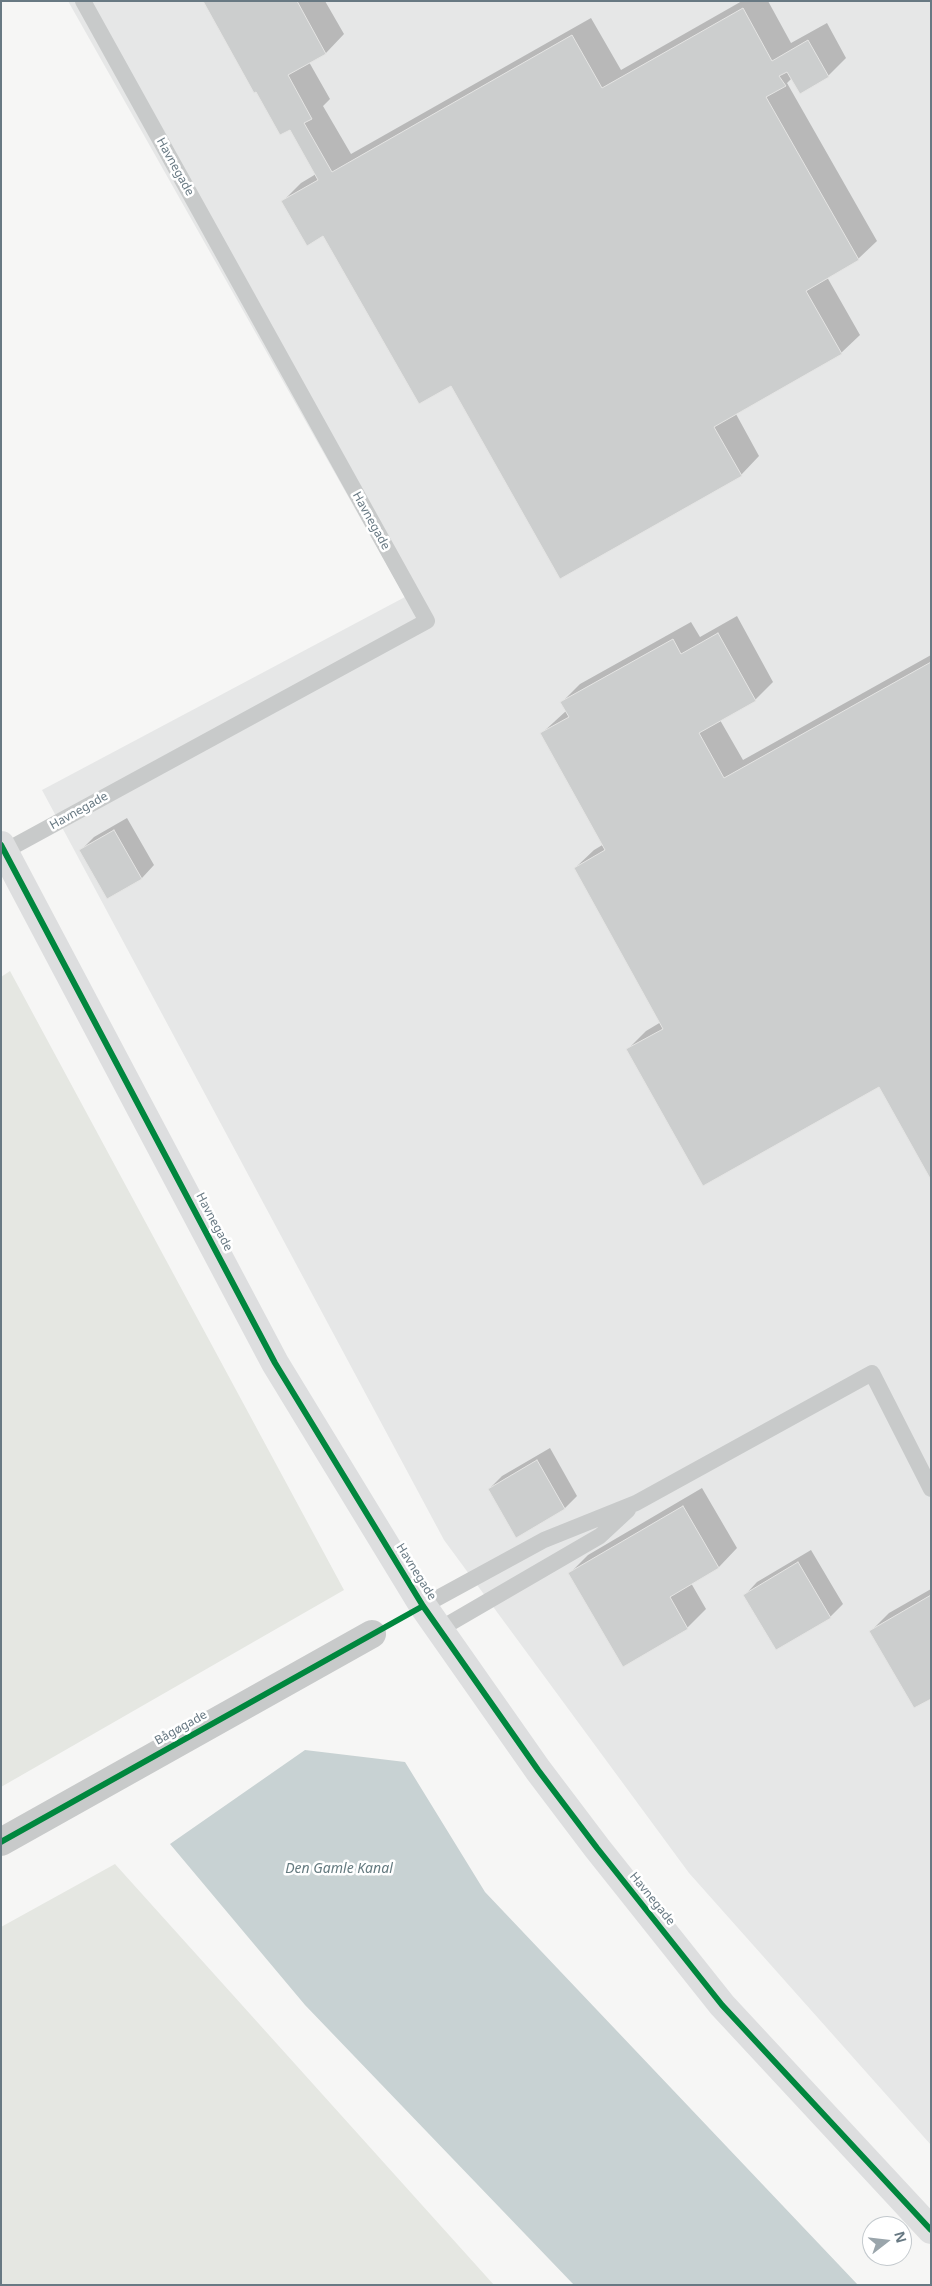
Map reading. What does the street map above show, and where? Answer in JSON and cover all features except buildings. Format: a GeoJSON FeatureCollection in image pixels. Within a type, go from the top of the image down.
{"type":"FeatureCollection","features":[{"type":"Feature","properties":{"kind":"street","name":"Havnegade"},"geometry":{"type":"LineString","coordinates":[[3,848],[275,1363],[423,1606],[538,1770],[597,1848],[722,2005],[931,2230]]}},
{"type":"Feature","properties":{"kind":"street","name":"Bågøgade"},"geometry":{"type":"LineString","coordinates":[[1,1842],[372,1634]]}},
{"type":"Feature","properties":{"kind":"lane","name":"Havnegade"},"geometry":{"type":"LineString","coordinates":[[3,848],[427,621],[83,1]]}},
{"type":"Feature","properties":{"kind":"lane"},"geometry":{"type":"LineString","coordinates":[[423,1606],[544,1540],[636,1503],[872,1373],[931,1489]]}},
{"type":"Feature","properties":{"kind":"lane"},"geometry":{"type":"LineString","coordinates":[[440,1629],[600,1536],[636,1503]]}},
{"type":"Feature","properties":{"kind":"shaded area"},"geometry":{"type":"Polygon","coordinates":[[[68,1],[931,1],[931,2145],[689,1873],[444,1540],[42,790],[405,597],[68,1]]]}},
{"type":"Feature","properties":{"kind":"shaded area"},"geometry":{"type":"Polygon","coordinates":[[[10,971],[344,1590],[1,1787],[1,977],[10,971]]]}},
{"type":"Feature","properties":{"kind":"shaded area"},"geometry":{"type":"Polygon","coordinates":[[[115,1864],[494,2285],[1,2285],[1,1927],[115,1864]]]}},
{"type":"Feature","properties":{"kind":"water","name":"Den Gamle Kanal"},"geometry":{"type":"Polygon","coordinates":[[[305,1750],[405,1762],[485,1892],[858,2285],[574,2285],[305,2005],[170,1844],[305,1750]]]}},
{"type":"Feature","properties":{"kind":"cycle path"},"geometry":{"type":"LineString","coordinates":[[1,845],[275,1363],[423,1606],[538,1770],[597,1848],[722,2005],[931,2230]]}},
{"type":"Feature","properties":{"kind":"cycle path"},"geometry":{"type":"LineString","coordinates":[[1,1842],[423,1606]]}}]}
